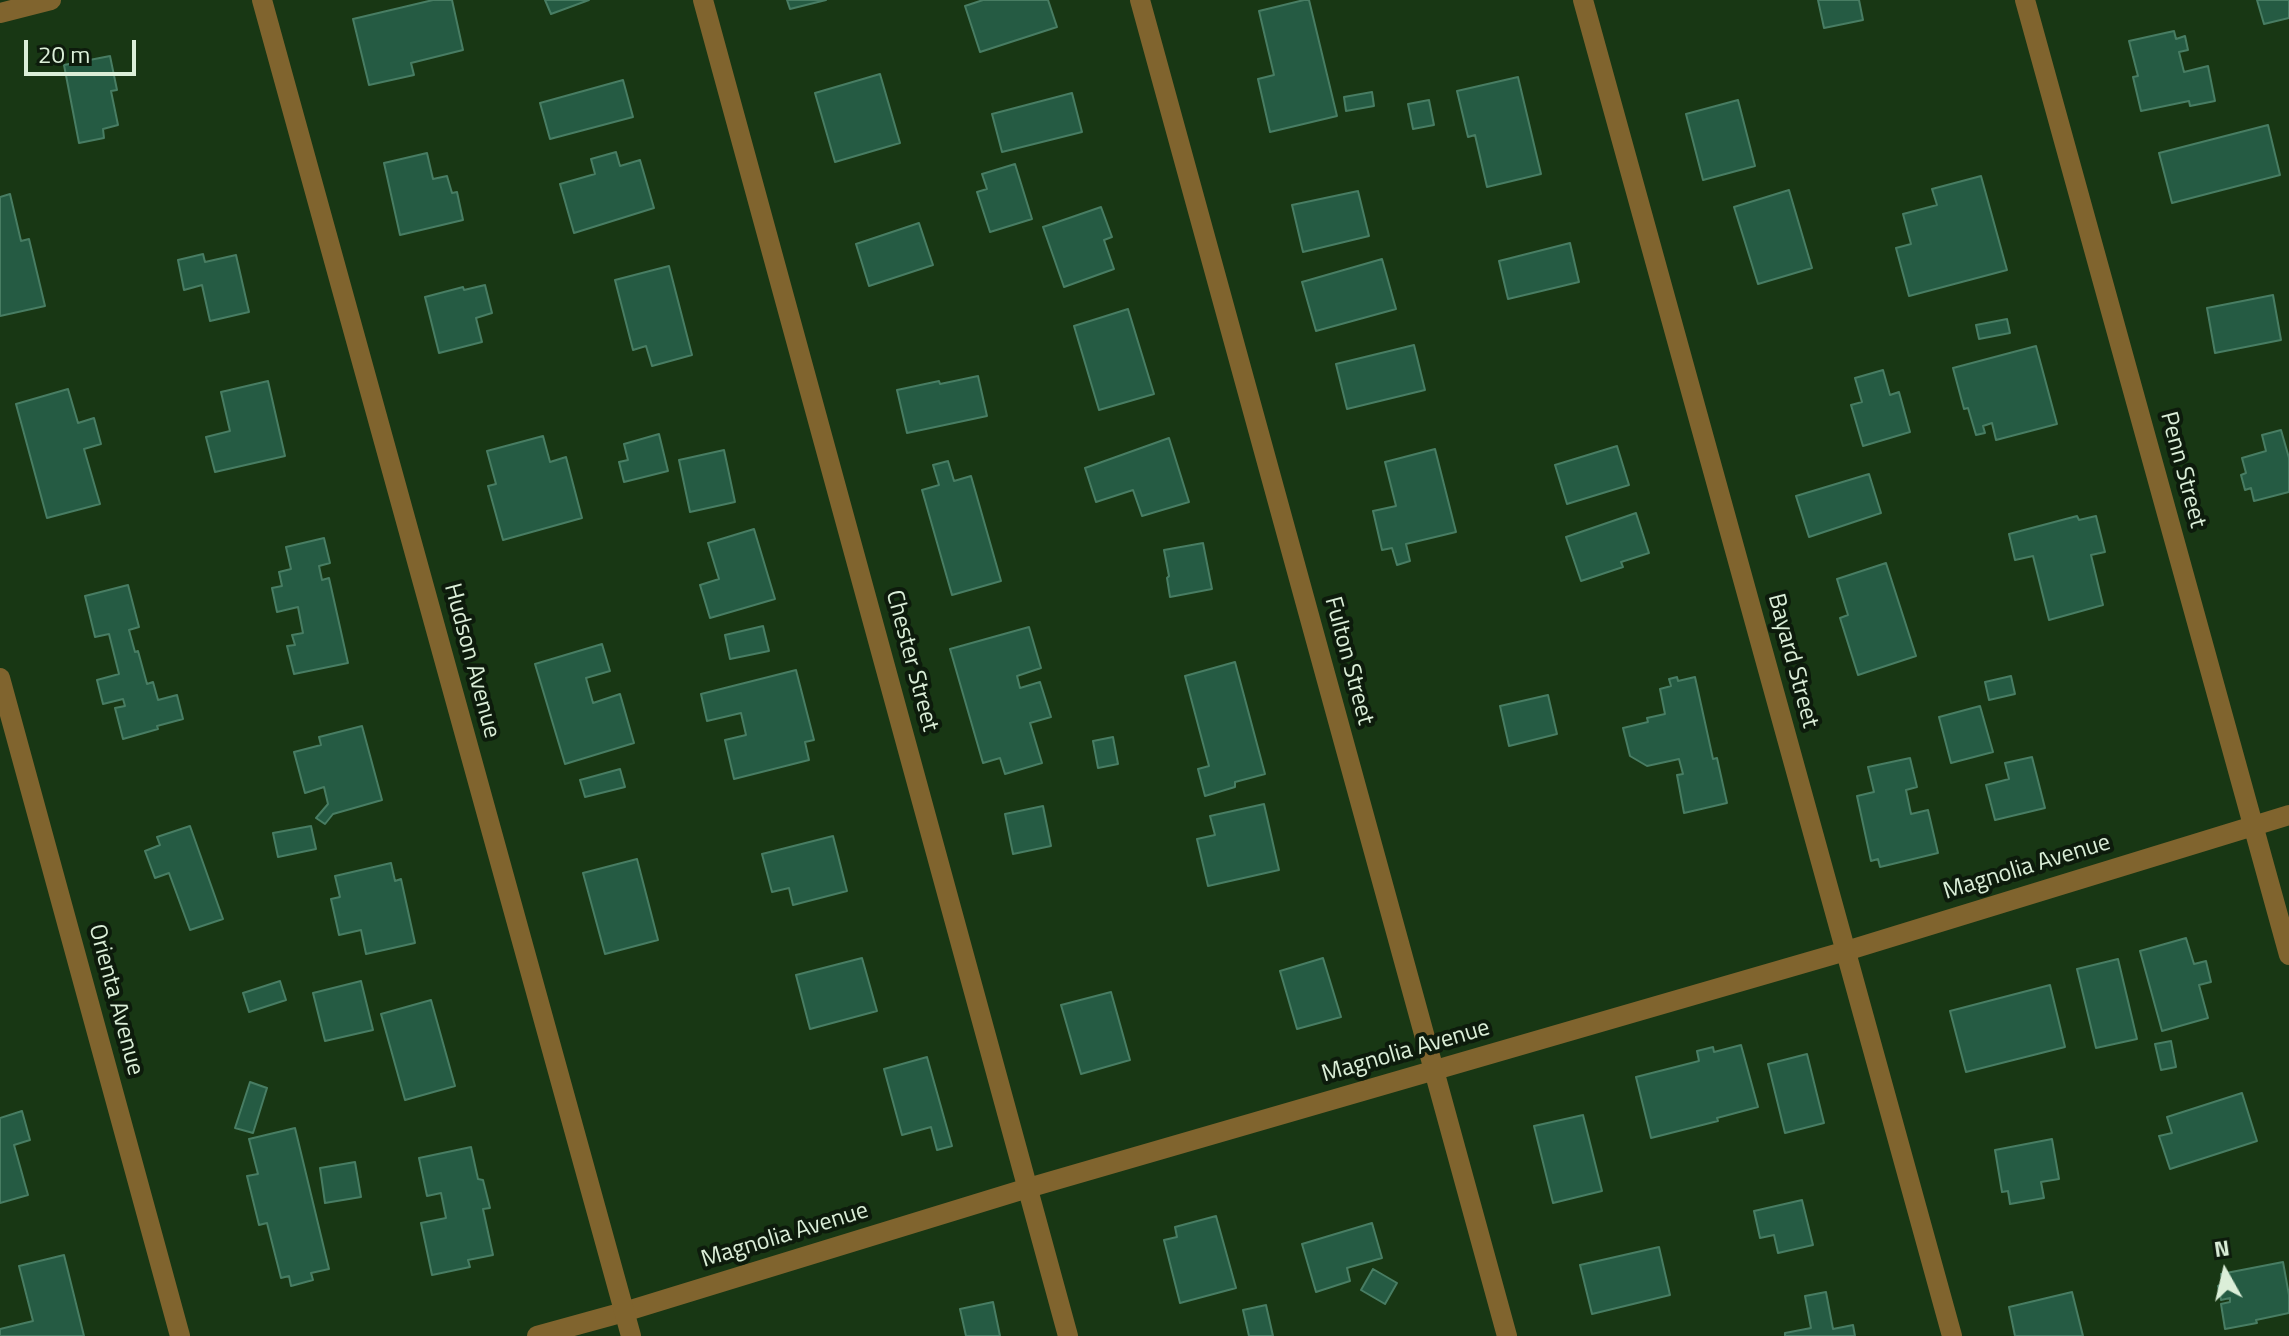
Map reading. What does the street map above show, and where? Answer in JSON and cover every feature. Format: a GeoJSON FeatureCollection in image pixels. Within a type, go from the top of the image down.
{"type":"FeatureCollection","features":[{"type":"Feature","properties":{"kind":"street"},"geometry":{"type":"LineString","coordinates":[[0,13],[51,0]]}},
{"type":"Feature","properties":{"kind":"street","name":"Hudson Avenue"},"geometry":{"type":"LineString","coordinates":[[262,0],[631,1336]]}},
{"type":"Feature","properties":{"kind":"street","name":"Chester Street"},"geometry":{"type":"LineString","coordinates":[[703,0],[1068,1336]]}},
{"type":"Feature","properties":{"kind":"street","name":"Fulton Street"},"geometry":{"type":"LineString","coordinates":[[1140,0],[1507,1336]]}},
{"type":"Feature","properties":{"kind":"street","name":"Bayard Street"},"geometry":{"type":"LineString","coordinates":[[1583,0],[1952,1336]]}},
{"type":"Feature","properties":{"kind":"street","name":"Penn Street"},"geometry":{"type":"LineString","coordinates":[[2025,0],[2289,955]]}},
{"type":"Feature","properties":{"kind":"street","name":"Orienta Avenue"},"geometry":{"type":"LineString","coordinates":[[0,678],[180,1336]]}},
{"type":"Feature","properties":{"kind":"street","name":"Magnolia Avenue"},"geometry":{"type":"LineString","coordinates":[[537,1336],[1028,1188],[1846,951],[2289,815]]}},
{"type":"Feature","properties":{"kind":"building"},"geometry":{"type":"Polygon","coordinates":[[[433,0],[452,0],[463,50],[411,63],[414,75],[369,85],[353,19],[433,0]]]}},
{"type":"Feature","properties":{"kind":"building"},"geometry":{"type":"Polygon","coordinates":[[[545,0],[589,0],[551,14],[545,0]]]}},
{"type":"Feature","properties":{"kind":"building"},"geometry":{"type":"Polygon","coordinates":[[[787,0],[826,0],[790,9],[787,0]]]}},
{"type":"Feature","properties":{"kind":"building"},"geometry":{"type":"Polygon","coordinates":[[[983,0],[1048,0],[1057,27],[980,52],[965,6],[983,0]]]}},
{"type":"Feature","properties":{"kind":"building"},"geometry":{"type":"Polygon","coordinates":[[[1309,0],[1337,116],[1270,132],[1258,79],[1274,75],[1259,11],[1309,0]]]}},
{"type":"Feature","properties":{"kind":"building"},"geometry":{"type":"Polygon","coordinates":[[[1818,0],[1859,0],[1863,20],[1824,28],[1818,0]]]}},
{"type":"Feature","properties":{"kind":"building"},"geometry":{"type":"Polygon","coordinates":[[[2257,0],[2289,0],[2289,18],[2264,24],[2257,0]]]}},
{"type":"Feature","properties":{"kind":"building"},"geometry":{"type":"Polygon","coordinates":[[[2174,31],[2176,39],[2185,36],[2188,50],[2179,52],[2184,72],[2208,66],[2215,101],[2190,106],[2189,101],[2141,111],[2133,77],[2138,76],[2129,41],[2174,31]]]}},
{"type":"Feature","properties":{"kind":"building"},"geometry":{"type":"Polygon","coordinates":[[[110,56],[117,90],[111,91],[118,125],[103,129],[104,138],[79,143],[64,65],[110,56]]]}},
{"type":"Feature","properties":{"kind":"building"},"geometry":{"type":"Polygon","coordinates":[[[880,74],[900,143],[835,162],[815,93],[880,74]]]}},
{"type":"Feature","properties":{"kind":"building"},"geometry":{"type":"Polygon","coordinates":[[[1518,77],[1541,174],[1487,187],[1475,135],[1468,137],[1457,91],[1518,77]]]}},
{"type":"Feature","properties":{"kind":"building"},"geometry":{"type":"Polygon","coordinates":[[[623,80],[633,117],[550,139],[540,103],[623,80]]]}},
{"type":"Feature","properties":{"kind":"building"},"geometry":{"type":"Polygon","coordinates":[[[1372,92],[1374,106],[1346,111],[1344,97],[1372,92]]]}},
{"type":"Feature","properties":{"kind":"building"},"geometry":{"type":"Polygon","coordinates":[[[1072,93],[1082,132],[1002,152],[992,114],[1072,93]]]}},
{"type":"Feature","properties":{"kind":"building"},"geometry":{"type":"Polygon","coordinates":[[[1429,100],[1434,125],[1413,129],[1408,104],[1429,100]]]}},
{"type":"Feature","properties":{"kind":"building"},"geometry":{"type":"Polygon","coordinates":[[[1738,100],[1755,166],[1703,180],[1686,114],[1738,100]]]}},
{"type":"Feature","properties":{"kind":"building"},"geometry":{"type":"Polygon","coordinates":[[[2268,125],[2280,175],[2172,203],[2159,153],[2268,125]]]}},
{"type":"Feature","properties":{"kind":"building"},"geometry":{"type":"Polygon","coordinates":[[[616,152],[620,166],[640,160],[654,208],[574,233],[560,184],[595,174],[591,159],[616,152]]]}},
{"type":"Feature","properties":{"kind":"building"},"geometry":{"type":"Polygon","coordinates":[[[427,153],[433,179],[447,176],[452,193],[457,192],[463,220],[400,235],[384,163],[427,153]]]}},
{"type":"Feature","properties":{"kind":"building"},"geometry":{"type":"Polygon","coordinates":[[[1015,164],[1032,219],[990,232],[977,192],[987,189],[982,174],[1015,164]]]}},
{"type":"Feature","properties":{"kind":"building"},"geometry":{"type":"Polygon","coordinates":[[[1981,176],[2007,270],[1909,296],[1896,248],[1911,244],[1903,214],[1937,205],[1932,189],[1981,176]]]}},
{"type":"Feature","properties":{"kind":"building"},"geometry":{"type":"Polygon","coordinates":[[[1789,190],[1812,268],[1758,284],[1734,207],[1789,190]]]}},
{"type":"Feature","properties":{"kind":"building"},"geometry":{"type":"Polygon","coordinates":[[[1358,191],[1369,236],[1303,252],[1292,205],[1358,191]]]}},
{"type":"Feature","properties":{"kind":"building"},"geometry":{"type":"Polygon","coordinates":[[[10,194],[21,241],[29,239],[45,306],[0,316],[0,197],[10,194]]]}},
{"type":"Feature","properties":{"kind":"building"},"geometry":{"type":"Polygon","coordinates":[[[1101,207],[1112,237],[1104,240],[1114,269],[1064,287],[1043,227],[1101,207]]]}},
{"type":"Feature","properties":{"kind":"building"},"geometry":{"type":"Polygon","coordinates":[[[919,223],[933,265],[869,286],[856,244],[919,223]]]}},
{"type":"Feature","properties":{"kind":"building"},"geometry":{"type":"Polygon","coordinates":[[[1570,243],[1579,282],[1508,299],[1499,261],[1570,243]]]}},
{"type":"Feature","properties":{"kind":"building"},"geometry":{"type":"Polygon","coordinates":[[[203,254],[205,262],[236,255],[249,312],[210,321],[202,285],[184,290],[178,260],[203,254]]]}},
{"type":"Feature","properties":{"kind":"building"},"geometry":{"type":"Polygon","coordinates":[[[1382,259],[1396,309],[1316,331],[1302,282],[1382,259]]]}},
{"type":"Feature","properties":{"kind":"building"},"geometry":{"type":"Polygon","coordinates":[[[669,266],[692,355],[652,366],[646,346],[633,350],[615,280],[669,266]]]}},
{"type":"Feature","properties":{"kind":"building"},"geometry":{"type":"Polygon","coordinates":[[[485,285],[492,313],[476,318],[482,342],[439,353],[425,297],[485,285]]]}},
{"type":"Feature","properties":{"kind":"building"},"geometry":{"type":"Polygon","coordinates":[[[2273,295],[2281,340],[2215,353],[2207,308],[2273,295]]]}},
{"type":"Feature","properties":{"kind":"building"},"geometry":{"type":"Polygon","coordinates":[[[1128,309],[1154,394],[1099,410],[1074,326],[1128,309]]]}},
{"type":"Feature","properties":{"kind":"building"},"geometry":{"type":"Polygon","coordinates":[[[2007,319],[2010,333],[1979,339],[1976,325],[2007,319]]]}},
{"type":"Feature","properties":{"kind":"building"},"geometry":{"type":"Polygon","coordinates":[[[1414,345],[1425,390],[1347,409],[1336,364],[1414,345]]]}},
{"type":"Feature","properties":{"kind":"building"},"geometry":{"type":"Polygon","coordinates":[[[2036,346],[2057,424],[1996,440],[1992,423],[1983,426],[1985,433],[1976,435],[1968,408],[1964,409],[1953,368],[2036,346]]]}},
{"type":"Feature","properties":{"kind":"building"},"geometry":{"type":"Polygon","coordinates":[[[1883,370],[1890,395],[1899,392],[1910,432],[1863,446],[1851,405],[1862,402],[1855,378],[1883,370]]]}},
{"type":"Feature","properties":{"kind":"building"},"geometry":{"type":"Polygon","coordinates":[[[978,376],[987,416],[907,433],[897,390],[978,376]]]}},
{"type":"Feature","properties":{"kind":"building"},"geometry":{"type":"Polygon","coordinates":[[[268,381],[285,456],[215,472],[206,437],[230,431],[221,392],[268,381]]]}},
{"type":"Feature","properties":{"kind":"building"},"geometry":{"type":"Polygon","coordinates":[[[68,389],[78,423],[94,418],[101,444],[84,449],[100,504],[47,518],[16,404],[68,389]]]}},
{"type":"Feature","properties":{"kind":"building"},"geometry":{"type":"Polygon","coordinates":[[[2281,430],[2289,458],[2289,492],[2254,501],[2251,488],[2245,490],[2241,475],[2246,473],[2242,458],[2266,451],[2262,435],[2281,430]]]}},
{"type":"Feature","properties":{"kind":"building"},"geometry":{"type":"Polygon","coordinates":[[[659,434],[668,471],[624,482],[619,462],[628,460],[624,444],[659,434]]]}},
{"type":"Feature","properties":{"kind":"building"},"geometry":{"type":"Polygon","coordinates":[[[543,436],[550,462],[566,457],[582,518],[503,540],[488,486],[496,484],[487,451],[543,436]]]}},
{"type":"Feature","properties":{"kind":"building"},"geometry":{"type":"Polygon","coordinates":[[[1169,438],[1189,502],[1142,516],[1133,490],[1096,502],[1085,468],[1169,438]]]}},
{"type":"Feature","properties":{"kind":"building"},"geometry":{"type":"Polygon","coordinates":[[[1617,446],[1629,485],[1567,504],[1555,465],[1617,446]]]}},
{"type":"Feature","properties":{"kind":"building"},"geometry":{"type":"Polygon","coordinates":[[[1435,449],[1456,532],[1406,544],[1410,561],[1397,565],[1392,548],[1382,550],[1373,511],[1396,506],[1385,462],[1435,449]]]}},
{"type":"Feature","properties":{"kind":"building"},"geometry":{"type":"Polygon","coordinates":[[[724,450],[735,502],[690,512],[679,460],[724,450]]]}},
{"type":"Feature","properties":{"kind":"building"},"geometry":{"type":"Polygon","coordinates":[[[948,461],[954,481],[971,476],[1001,581],[952,595],[922,490],[939,485],[933,465],[948,461]]]}},
{"type":"Feature","properties":{"kind":"building"},"geometry":{"type":"Polygon","coordinates":[[[1869,474],[1881,513],[1809,537],[1796,496],[1869,474]]]}},
{"type":"Feature","properties":{"kind":"building"},"geometry":{"type":"Polygon","coordinates":[[[1636,513],[1649,553],[1621,562],[1623,567],[1581,581],[1566,537],[1636,513]]]}},
{"type":"Feature","properties":{"kind":"building"},"geometry":{"type":"Polygon","coordinates":[[[2077,516],[2079,520],[2096,516],[2105,552],[2091,555],[2103,605],[2049,620],[2033,556],[2015,560],[2009,534],[2077,516]]]}},
{"type":"Feature","properties":{"kind":"building"},"geometry":{"type":"Polygon","coordinates":[[[754,529],[775,599],[710,618],[700,585],[719,579],[708,543],[754,529]]]}},
{"type":"Feature","properties":{"kind":"building"},"geometry":{"type":"Polygon","coordinates":[[[324,538],[330,563],[319,566],[322,580],[329,578],[348,663],[294,674],[287,646],[295,645],[292,635],[303,633],[298,607],[277,612],[272,588],[282,586],[279,572],[291,569],[286,547],[324,538]]]}},
{"type":"Feature","properties":{"kind":"building"},"geometry":{"type":"Polygon","coordinates":[[[1203,543],[1212,589],[1170,597],[1164,550],[1203,543]]]}},
{"type":"Feature","properties":{"kind":"building"},"geometry":{"type":"Polygon","coordinates":[[[1886,563],[1916,656],[1858,675],[1840,618],[1848,615],[1837,579],[1886,563]]]}},
{"type":"Feature","properties":{"kind":"building"},"geometry":{"type":"Polygon","coordinates":[[[128,585],[139,627],[129,630],[147,684],[153,682],[158,700],[177,695],[183,719],[123,739],[115,708],[125,706],[123,699],[103,704],[97,680],[119,674],[109,634],[95,637],[85,596],[128,585]]]}},
{"type":"Feature","properties":{"kind":"building"},"geometry":{"type":"Polygon","coordinates":[[[763,626],[769,651],[730,659],[725,635],[763,626]]]}},
{"type":"Feature","properties":{"kind":"building"},"geometry":{"type":"Polygon","coordinates":[[[1029,627],[1041,668],[1017,676],[1020,688],[1040,682],[1051,717],[1030,723],[1042,763],[1005,774],[1000,758],[983,763],[950,649],[1029,627]]]}},
{"type":"Feature","properties":{"kind":"building"},"geometry":{"type":"Polygon","coordinates":[[[602,644],[610,671],[586,678],[593,703],[620,694],[634,743],[565,764],[535,664],[602,644]]]}},
{"type":"Feature","properties":{"kind":"building"},"geometry":{"type":"Polygon","coordinates":[[[1235,662],[1265,774],[1235,782],[1235,787],[1205,796],[1198,769],[1209,766],[1185,676],[1235,662]]]}},
{"type":"Feature","properties":{"kind":"building"},"geometry":{"type":"Polygon","coordinates":[[[796,670],[814,740],[805,742],[809,760],[734,779],[725,740],[746,735],[741,713],[707,721],[701,694],[796,670]]]}},
{"type":"Feature","properties":{"kind":"building"},"geometry":{"type":"Polygon","coordinates":[[[2011,676],[2015,694],[1989,700],[1985,682],[2011,676]]]}},
{"type":"Feature","properties":{"kind":"building"},"geometry":{"type":"Polygon","coordinates":[[[1677,677],[1678,681],[1695,677],[1713,759],[1717,758],[1727,803],[1684,813],[1677,775],[1683,774],[1679,759],[1647,766],[1630,756],[1623,728],[1665,714],[1660,689],[1671,686],[1669,679],[1677,677]]]}},
{"type":"Feature","properties":{"kind":"building"},"geometry":{"type":"Polygon","coordinates":[[[1548,695],[1557,734],[1509,746],[1500,706],[1548,695]]]}},
{"type":"Feature","properties":{"kind":"building"},"geometry":{"type":"Polygon","coordinates":[[[1980,706],[1993,752],[1951,763],[1939,717],[1980,706]]]}},
{"type":"Feature","properties":{"kind":"building"},"geometry":{"type":"Polygon","coordinates":[[[362,726],[382,800],[333,814],[325,824],[316,818],[328,804],[324,787],[305,793],[294,752],[321,745],[319,737],[362,726]]]}},
{"type":"Feature","properties":{"kind":"building"},"geometry":{"type":"Polygon","coordinates":[[[1113,737],[1118,764],[1098,768],[1093,741],[1113,737]]]}},
{"type":"Feature","properties":{"kind":"building"},"geometry":{"type":"Polygon","coordinates":[[[2032,757],[2045,808],[1995,820],[1986,785],[2009,779],[2005,763],[2032,757]]]}},
{"type":"Feature","properties":{"kind":"building"},"geometry":{"type":"Polygon","coordinates":[[[1910,758],[1917,787],[1906,790],[1911,814],[1928,810],[1938,853],[1880,867],[1878,859],[1871,861],[1857,796],[1874,792],[1868,767],[1910,758]]]}},
{"type":"Feature","properties":{"kind":"building"},"geometry":{"type":"Polygon","coordinates":[[[620,769],[625,787],[585,797],[580,780],[620,769]]]}},
{"type":"Feature","properties":{"kind":"building"},"geometry":{"type":"Polygon","coordinates":[[[1264,804],[1279,870],[1208,886],[1197,839],[1215,835],[1210,816],[1264,804]]]}},
{"type":"Feature","properties":{"kind":"building"},"geometry":{"type":"Polygon","coordinates":[[[1043,806],[1051,846],[1013,854],[1005,814],[1043,806]]]}},
{"type":"Feature","properties":{"kind":"building"},"geometry":{"type":"Polygon","coordinates":[[[190,826],[223,919],[190,930],[169,873],[155,878],[145,851],[160,845],[157,837],[190,826]]]}},
{"type":"Feature","properties":{"kind":"building"},"geometry":{"type":"Polygon","coordinates":[[[311,826],[316,849],[278,857],[273,833],[311,826]]]}},
{"type":"Feature","properties":{"kind":"building"},"geometry":{"type":"Polygon","coordinates":[[[833,836],[847,891],[793,905],[789,888],[772,892],[762,854],[833,836]]]}},
{"type":"Feature","properties":{"kind":"building"},"geometry":{"type":"Polygon","coordinates":[[[637,859],[658,940],[605,954],[583,873],[637,859]]]}},
{"type":"Feature","properties":{"kind":"building"},"geometry":{"type":"Polygon","coordinates":[[[391,863],[395,881],[401,879],[415,943],[366,954],[361,930],[339,935],[331,899],[340,897],[335,876],[391,863]]]}},
{"type":"Feature","properties":{"kind":"building"},"geometry":{"type":"Polygon","coordinates":[[[2186,938],[2194,964],[2206,961],[2211,982],[2199,985],[2208,1018],[2162,1031],[2140,951],[2186,938]]]}},
{"type":"Feature","properties":{"kind":"building"},"geometry":{"type":"Polygon","coordinates":[[[862,958],[877,1011],[810,1029],[796,975],[862,958]]]}},
{"type":"Feature","properties":{"kind":"building"},"geometry":{"type":"Polygon","coordinates":[[[1323,958],[1341,1017],[1297,1029],[1280,971],[1323,958]]]}},
{"type":"Feature","properties":{"kind":"building"},"geometry":{"type":"Polygon","coordinates":[[[2118,959],[2137,1039],[2096,1048],[2077,969],[2118,959]]]}},
{"type":"Feature","properties":{"kind":"building"},"geometry":{"type":"Polygon","coordinates":[[[280,981],[286,1000],[249,1012],[243,993],[280,981]]]}},
{"type":"Feature","properties":{"kind":"building"},"geometry":{"type":"Polygon","coordinates":[[[361,981],[373,1030],[325,1041],[313,993],[361,981]]]}},
{"type":"Feature","properties":{"kind":"building"},"geometry":{"type":"Polygon","coordinates":[[[2050,985],[2065,1047],[1966,1072],[1950,1011],[2050,985]]]}},
{"type":"Feature","properties":{"kind":"building"},"geometry":{"type":"Polygon","coordinates":[[[1111,992],[1130,1060],[1081,1074],[1061,1005],[1111,992]]]}},
{"type":"Feature","properties":{"kind":"building"},"geometry":{"type":"Polygon","coordinates":[[[431,1000],[455,1086],[405,1100],[381,1014],[431,1000]]]}},
{"type":"Feature","properties":{"kind":"building"},"geometry":{"type":"Polygon","coordinates":[[[2171,1041],[2176,1067],[2161,1070],[2155,1044],[2171,1041]]]}},
{"type":"Feature","properties":{"kind":"building"},"geometry":{"type":"Polygon","coordinates":[[[1741,1045],[1758,1107],[1651,1138],[1636,1077],[1699,1061],[1697,1051],[1713,1047],[1714,1052],[1741,1045]]]}},
{"type":"Feature","properties":{"kind":"building"},"geometry":{"type":"Polygon","coordinates":[[[1807,1054],[1824,1123],[1785,1133],[1768,1064],[1807,1054]]]}},
{"type":"Feature","properties":{"kind":"building"},"geometry":{"type":"Polygon","coordinates":[[[927,1057],[952,1146],[937,1150],[931,1127],[902,1135],[884,1069],[927,1057]]]}},
{"type":"Feature","properties":{"kind":"building"},"geometry":{"type":"Polygon","coordinates":[[[250,1082],[267,1088],[253,1133],[235,1128],[250,1082]]]}},
{"type":"Feature","properties":{"kind":"building"},"geometry":{"type":"Polygon","coordinates":[[[2242,1093],[2257,1141],[2170,1169],[2159,1136],[2172,1133],[2167,1117],[2242,1093]]]}},
{"type":"Feature","properties":{"kind":"building"},"geometry":{"type":"Polygon","coordinates":[[[22,1111],[30,1140],[14,1145],[28,1195],[0,1203],[0,1118],[22,1111]]]}},
{"type":"Feature","properties":{"kind":"building"},"geometry":{"type":"Polygon","coordinates":[[[1583,1115],[1602,1191],[1553,1203],[1534,1126],[1583,1115]]]}},
{"type":"Feature","properties":{"kind":"building"},"geometry":{"type":"Polygon","coordinates":[[[295,1128],[329,1269],[311,1273],[313,1280],[291,1286],[289,1276],[281,1278],[267,1223],[259,1225],[247,1176],[258,1174],[249,1139],[295,1128]]]}},
{"type":"Feature","properties":{"kind":"building"},"geometry":{"type":"Polygon","coordinates":[[[2052,1139],[2059,1179],[2041,1182],[2044,1198],[2010,1204],[2008,1191],[2002,1192],[1995,1150],[2052,1139]]]}},
{"type":"Feature","properties":{"kind":"building"},"geometry":{"type":"Polygon","coordinates":[[[471,1147],[478,1179],[483,1180],[490,1208],[483,1209],[493,1255],[468,1260],[470,1267],[432,1275],[421,1223],[446,1218],[441,1193],[427,1196],[419,1158],[471,1147]]]}},
{"type":"Feature","properties":{"kind":"building"},"geometry":{"type":"Polygon","coordinates":[[[355,1162],[361,1197],[325,1203],[320,1168],[355,1162]]]}},
{"type":"Feature","properties":{"kind":"building"},"geometry":{"type":"Polygon","coordinates":[[[1802,1200],[1813,1245],[1778,1253],[1774,1235],[1760,1238],[1754,1211],[1802,1200]]]}},
{"type":"Feature","properties":{"kind":"building"},"geometry":{"type":"Polygon","coordinates":[[[1216,1216],[1236,1288],[1180,1303],[1164,1240],[1177,1237],[1175,1227],[1216,1216]]]}},
{"type":"Feature","properties":{"kind":"building"},"geometry":{"type":"Polygon","coordinates":[[[1372,1223],[1382,1258],[1347,1268],[1350,1281],[1316,1292],[1302,1244],[1372,1223]]]}},
{"type":"Feature","properties":{"kind":"building"},"geometry":{"type":"Polygon","coordinates":[[[1659,1247],[1670,1295],[1592,1314],[1580,1265],[1659,1247]]]}},
{"type":"Feature","properties":{"kind":"building"},"geometry":{"type":"Polygon","coordinates":[[[64,1255],[84,1336],[0,1336],[0,1329],[33,1321],[19,1266],[64,1255]]]}},
{"type":"Feature","properties":{"kind":"building"},"geometry":{"type":"Polygon","coordinates":[[[2283,1262],[2289,1313],[2225,1329],[2221,1304],[2230,1302],[2230,1298],[2221,1300],[2218,1286],[2223,1284],[2221,1274],[2283,1262]]]}},
{"type":"Feature","properties":{"kind":"building"},"geometry":{"type":"Polygon","coordinates":[[[1373,1269],[1397,1283],[1385,1304],[1361,1290],[1373,1269]]]}},
{"type":"Feature","properties":{"kind":"building"},"geometry":{"type":"Polygon","coordinates":[[[1826,1292],[1833,1329],[1853,1325],[1855,1336],[1785,1336],[1785,1333],[1811,1328],[1805,1296],[1826,1292]]]}},
{"type":"Feature","properties":{"kind":"building"},"geometry":{"type":"Polygon","coordinates":[[[2072,1292],[2083,1336],[2015,1336],[2009,1307],[2072,1292]]]}},
{"type":"Feature","properties":{"kind":"building"},"geometry":{"type":"Polygon","coordinates":[[[993,1302],[1000,1336],[966,1336],[960,1309],[993,1302]]]}},
{"type":"Feature","properties":{"kind":"building"},"geometry":{"type":"Polygon","coordinates":[[[1266,1305],[1273,1336],[1249,1336],[1243,1310],[1266,1305]]]}}]}
